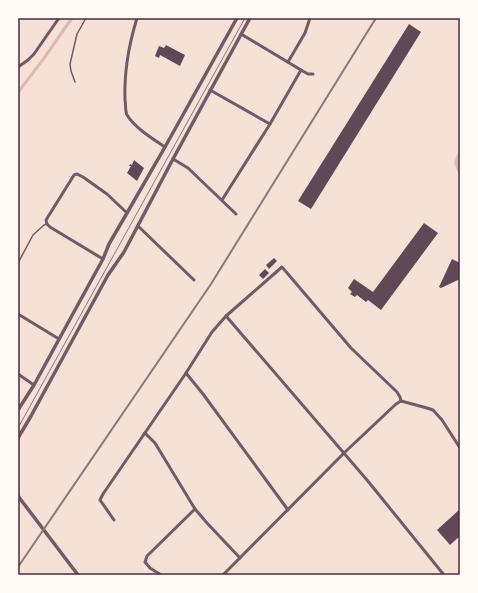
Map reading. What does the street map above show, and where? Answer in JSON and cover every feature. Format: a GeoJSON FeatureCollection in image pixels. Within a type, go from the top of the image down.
{"type":"FeatureCollection","features":[{"type":"Feature","properties":{"kind":"street"},"geometry":{"type":"LineString","coordinates":[[18,67],[34,54],[59,18]]}},
{"type":"Feature","properties":{"kind":"street"},"geometry":{"type":"LineString","coordinates":[[137,18],[127,60],[124,84],[126,114],[132,122],[165,147]]}},
{"type":"Feature","properties":{"kind":"street"},"geometry":{"type":"LineString","coordinates":[[18,410],[34,385],[103,259],[109,244],[237,18]]}},
{"type":"Feature","properties":{"kind":"street"},"geometry":{"type":"LineString","coordinates":[[18,438],[108,275],[124,252],[250,18]]}},
{"type":"Feature","properties":{"kind":"street"},"geometry":{"type":"LineString","coordinates":[[288,62],[305,33],[310,18]]}},
{"type":"Feature","properties":{"kind":"street"},"geometry":{"type":"LineString","coordinates":[[241,34],[308,74],[313,74]]}},
{"type":"Feature","properties":{"kind":"street"},"geometry":{"type":"LineString","coordinates":[[222,200],[270,124],[301,70]]}},
{"type":"Feature","properties":{"kind":"street"},"geometry":{"type":"LineString","coordinates":[[210,90],[270,124]]}},
{"type":"Feature","properties":{"kind":"street"},"geometry":{"type":"LineString","coordinates":[[173,159],[188,168],[236,214]]}},
{"type":"Feature","properties":{"kind":"street"},"geometry":{"type":"LineString","coordinates":[[103,259],[50,227],[46,220],[74,175],[77,174],[107,194],[127,213]]}},
{"type":"Feature","properties":{"kind":"street"},"geometry":{"type":"LineString","coordinates":[[138,226],[194,280]]}},
{"type":"Feature","properties":{"kind":"street"},"geometry":{"type":"LineString","coordinates":[[114,520],[100,500],[103,494],[186,373],[212,332],[226,316],[282,266],[351,348],[398,394],[401,401]]}},
{"type":"Feature","properties":{"kind":"street"},"geometry":{"type":"LineString","coordinates":[[18,314],[59,339]]}},
{"type":"Feature","properties":{"kind":"street"},"geometry":{"type":"LineString","coordinates":[[226,316],[344,453],[444,575]]}},
{"type":"Feature","properties":{"kind":"street"},"geometry":{"type":"LineString","coordinates":[[186,373],[288,510]]}},
{"type":"Feature","properties":{"kind":"street"},"geometry":{"type":"LineString","coordinates":[[18,374],[34,385]]}},
{"type":"Feature","properties":{"kind":"street"},"geometry":{"type":"LineString","coordinates":[[223,575],[344,453],[401,401],[433,410],[442,420],[460,448]]}},
{"type":"Feature","properties":{"kind":"street"},"geometry":{"type":"LineString","coordinates":[[145,432],[155,442],[195,509],[207,524],[240,558]]}},
{"type":"Feature","properties":{"kind":"street"},"geometry":{"type":"LineString","coordinates":[[18,496],[78,575]]}},
{"type":"Feature","properties":{"kind":"street"},"geometry":{"type":"LineString","coordinates":[[161,575],[147,565],[145,562],[146,556],[195,509]]}},
{"type":"Feature","properties":{"kind":"lane"},"geometry":{"type":"LineString","coordinates":[[75,82],[70,64],[77,34],[86,18]]}},
{"type":"Feature","properties":{"kind":"lane"},"geometry":{"type":"LineString","coordinates":[[18,263],[33,235],[47,224]]}},
{"type":"Feature","properties":{"kind":"shaded area"},"geometry":{"type":"Polygon","coordinates":[[[70,18],[74,18],[18,95],[18,90],[70,18]]]}},
{"type":"Feature","properties":{"kind":"shaded area"},"geometry":{"type":"Polygon","coordinates":[[[460,147],[460,177],[454,163],[460,147]]]}},
{"type":"Feature","properties":{"kind":"building"},"geometry":{"type":"Polygon","coordinates":[[[409,24],[421,32],[311,209],[298,201],[409,24]]]}},
{"type":"Feature","properties":{"kind":"building"},"geometry":{"type":"Polygon","coordinates":[[[166,45],[185,55],[180,66],[160,55],[159,58],[155,56],[159,46],[164,48],[166,45]]]}},
{"type":"Feature","properties":{"kind":"building"},"geometry":{"type":"Polygon","coordinates":[[[134,160],[144,168],[137,181],[127,173],[131,166],[129,166],[130,164],[132,165],[134,160]]]}},
{"type":"Feature","properties":{"kind":"building"},"geometry":{"type":"Polygon","coordinates":[[[424,223],[438,233],[381,310],[368,300],[366,302],[357,295],[355,297],[350,294],[352,292],[348,288],[354,279],[373,292],[424,223]]]}},
{"type":"Feature","properties":{"kind":"building"},"geometry":{"type":"Polygon","coordinates":[[[274,258],[277,261],[269,269],[266,265],[274,258]]]}},
{"type":"Feature","properties":{"kind":"building"},"geometry":{"type":"Polygon","coordinates":[[[452,259],[460,263],[460,279],[441,288],[439,287],[452,259]]]}},
{"type":"Feature","properties":{"kind":"building"},"geometry":{"type":"Polygon","coordinates":[[[265,269],[269,273],[263,279],[259,275],[265,269]]]}},
{"type":"Feature","properties":{"kind":"building"},"geometry":{"type":"Polygon","coordinates":[[[460,509],[460,536],[450,545],[437,530],[460,509]]]}},
{"type":"Feature","properties":{"kind":"tram line"},"geometry":{"type":"LineString","coordinates":[[18,428],[245,18]]}},
{"type":"Feature","properties":{"kind":"railway"},"geometry":{"type":"LineString","coordinates":[[18,567],[211,284],[376,18]]}}]}
